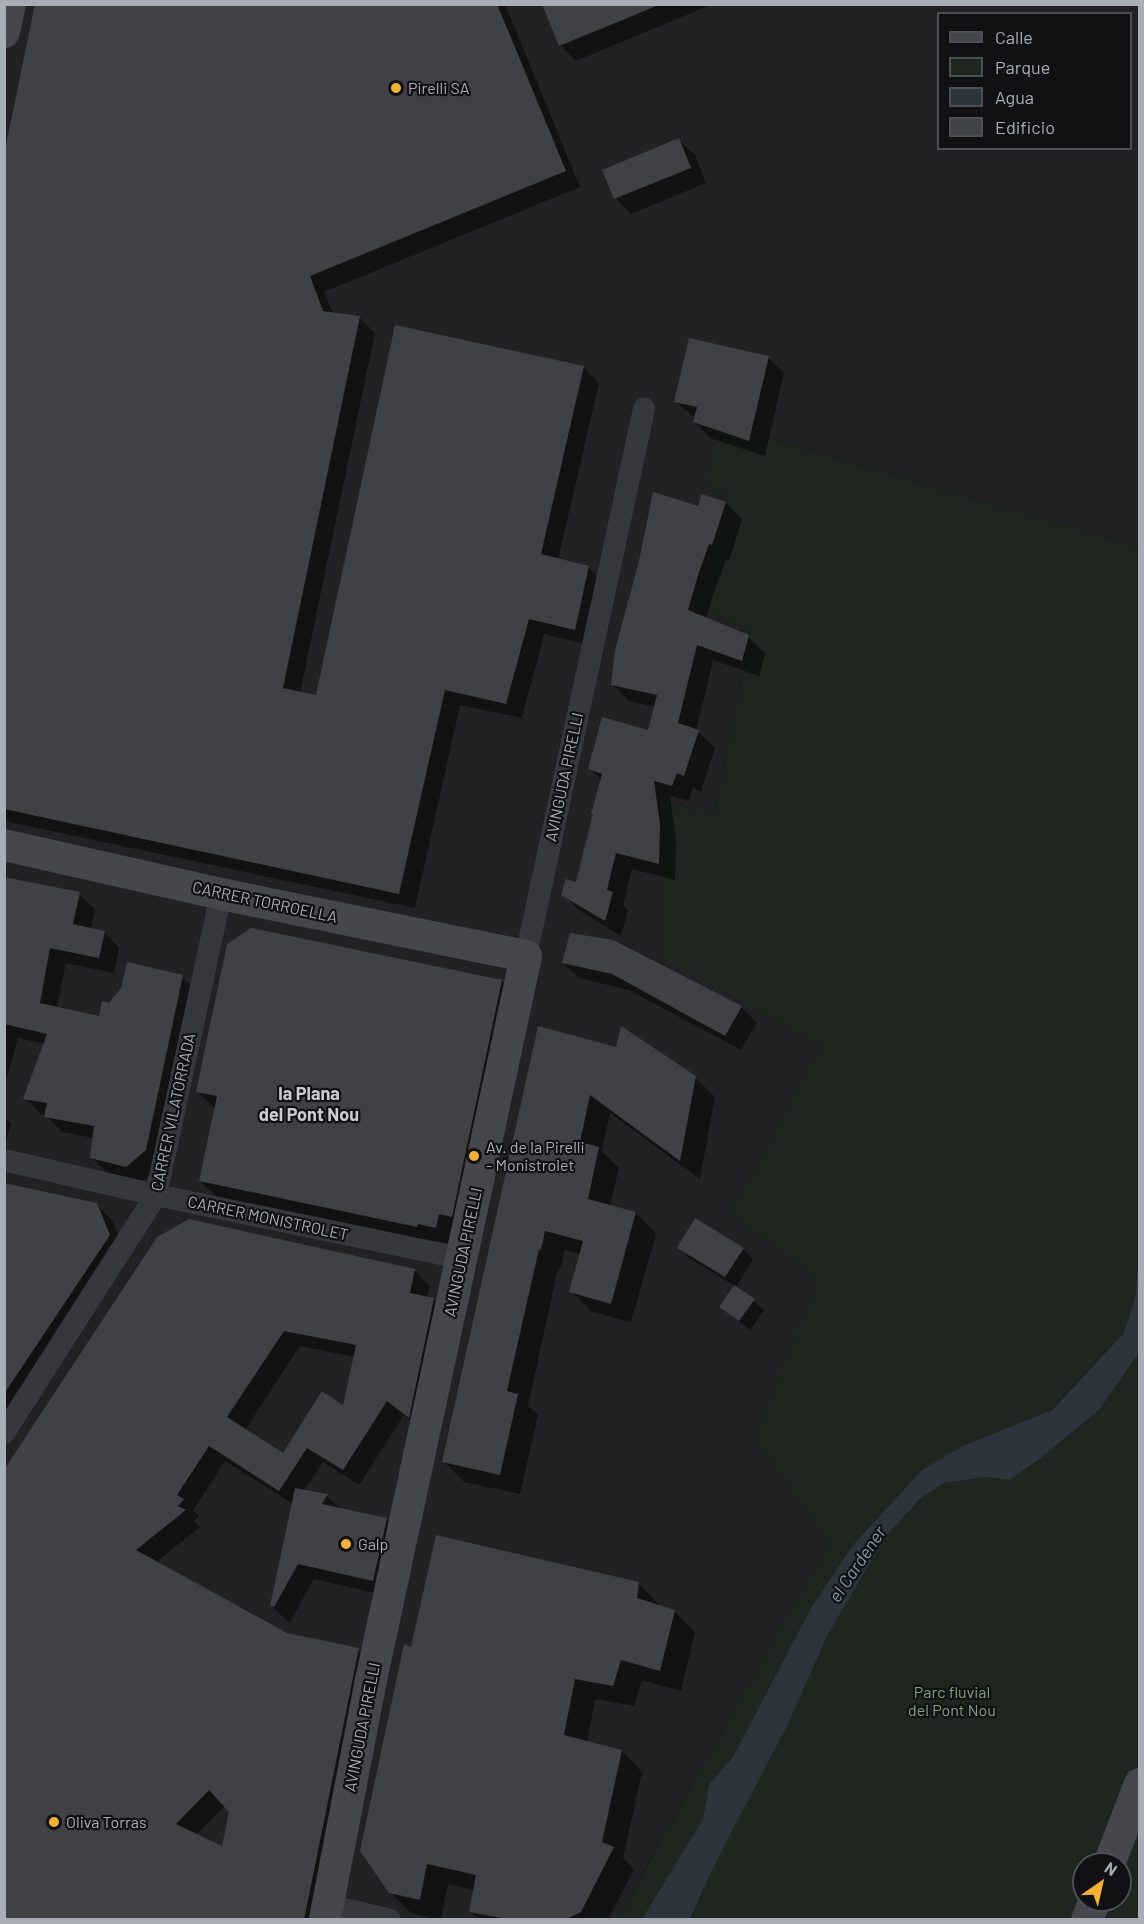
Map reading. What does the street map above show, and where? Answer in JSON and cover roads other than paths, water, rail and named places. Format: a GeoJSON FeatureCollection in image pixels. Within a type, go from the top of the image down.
{"type":"FeatureCollection","features":[{"type":"Feature","properties":{"kind":"street"},"geometry":{"type":"LineString","coordinates":[[4,32],[10,4]]}},
{"type":"Feature","properties":{"kind":"street","name":"AVINGUDA PIRELLI"},"geometry":{"type":"LineString","coordinates":[[327,1912],[371,1680],[644,410]]}},
{"type":"Feature","properties":{"kind":"street","name":"CARRER TORROELLA"},"geometry":{"type":"LineString","coordinates":[[4,845],[220,894],[526,956]]}},
{"type":"Feature","properties":{"kind":"street","name":"CARRER VILATORRADA"},"geometry":{"type":"LineString","coordinates":[[4,1433],[156,1195],[220,894]]}},
{"type":"Feature","properties":{"kind":"street","name":"CARRER MONISTROLET"},"geometry":{"type":"LineString","coordinates":[[4,1160],[156,1195],[461,1258]]}},
{"type":"Feature","properties":{"kind":"street"},"geometry":{"type":"LineString","coordinates":[[1114,1852],[1140,1784]]}},
{"type":"Feature","properties":{"kind":"street"},"geometry":{"type":"LineString","coordinates":[[327,1912],[390,1920]]}},
{"type":"Feature","properties":{"kind":"water","name":"el Cardener"},"geometry":{"type":"Polygon","coordinates":[[[1139,1254],[1139,1353],[1099,1410],[1041,1458],[1010,1480],[986,1477],[944,1483],[921,1498],[887,1535],[828,1634],[787,1726],[716,1862],[690,1919],[642,1919],[703,1819],[709,1784],[733,1757],[811,1608],[853,1545],[922,1470],[963,1446],[1052,1410],[1123,1334],[1135,1300],[1139,1254]]]}},
{"type":"Feature","properties":{"kind":"place","name":"Pirelli SA"},"geometry":{"type":"Point","coordinates":[396,88]}},
{"type":"Feature","properties":{"kind":"place","name":"Av. de la Pirelli - Monistrolet"},"geometry":{"type":"Point","coordinates":[474,1156]}},
{"type":"Feature","properties":{"kind":"place","name":"Galp"},"geometry":{"type":"Point","coordinates":[346,1544]}},
{"type":"Feature","properties":{"kind":"place","name":"Oliva Torras"},"geometry":{"type":"Point","coordinates":[54,1822]}},
{"type":"Feature","properties":{"kind":"district","name":"la Plana del Pont Nou"},"geometry":{"type":"Point","coordinates":[309,1104]}},
{"type":"Feature","properties":{"kind":"park label","name":"Parc fluvial del Pont Nou"},"geometry":{"type":"Point","coordinates":[952,1701]}}]}
